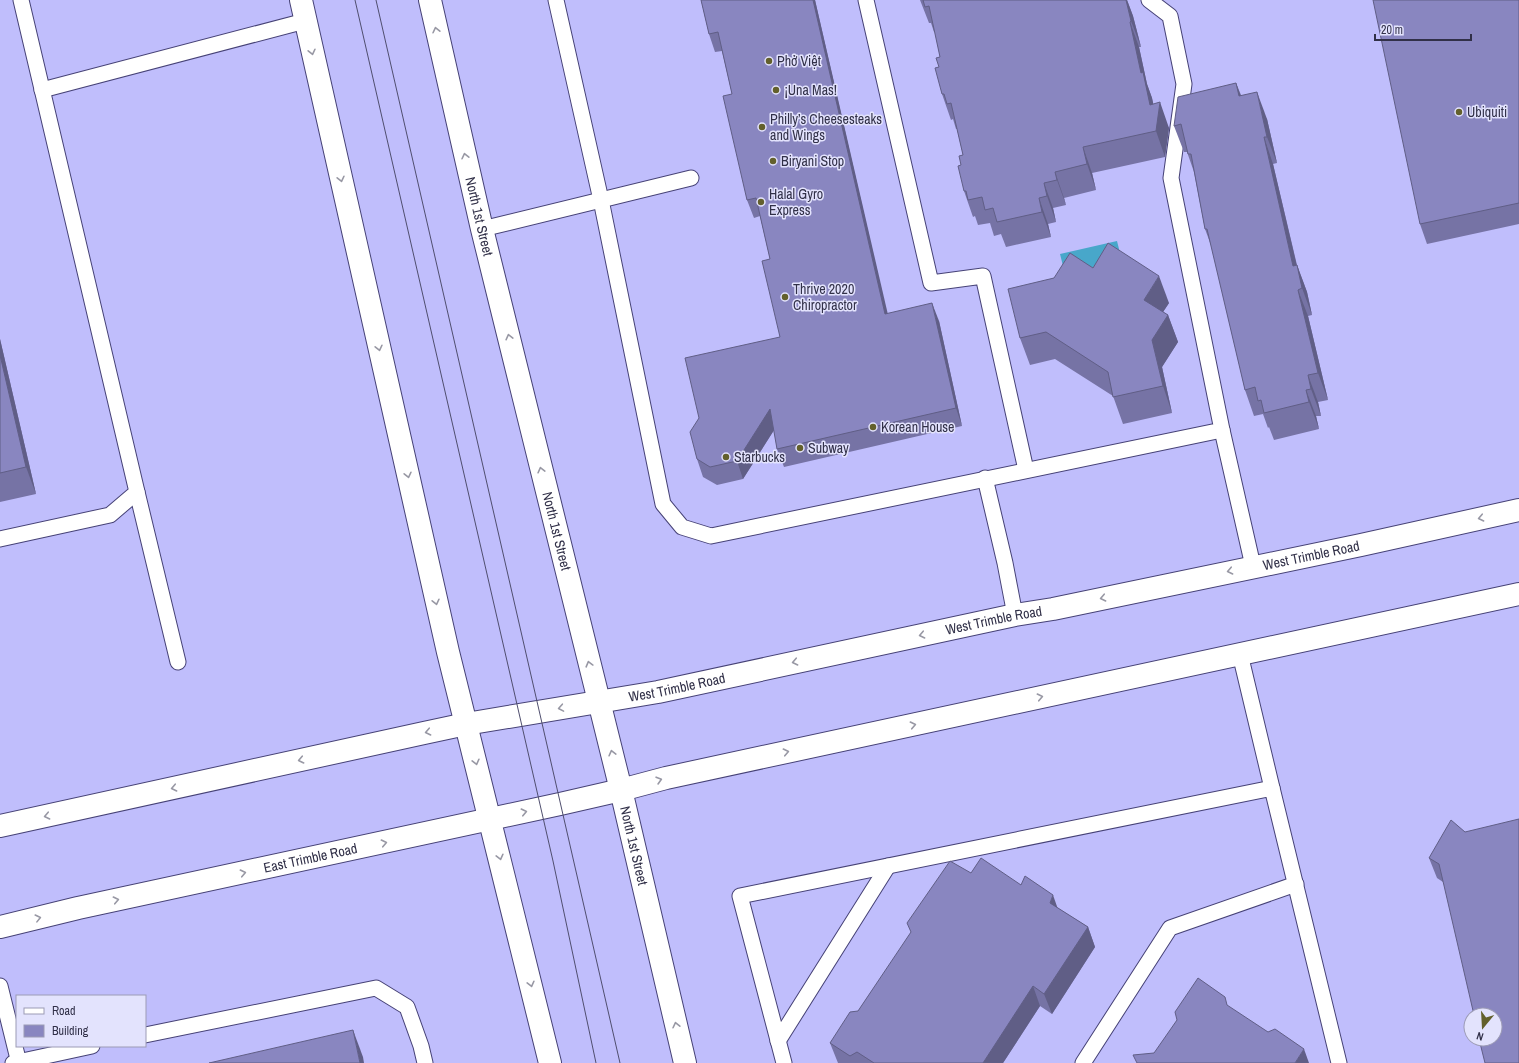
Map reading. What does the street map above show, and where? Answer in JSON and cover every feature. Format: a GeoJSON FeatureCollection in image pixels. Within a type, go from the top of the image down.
{"type":"FeatureCollection","features":[{"type":"Feature","properties":{"kind":"main road","name":"North 1st Street"},"geometry":{"type":"LineString","coordinates":[[430,0],[482,229],[621,790],[684,1063]]}},
{"type":"Feature","properties":{"kind":"main road"},"geometry":{"type":"LineString","coordinates":[[303,10],[443,629],[550,1063]]}},
{"type":"Feature","properties":{"kind":"main road","name":"West Trimble Road"},"geometry":{"type":"LineString","coordinates":[[466,724],[658,692],[1015,615],[1053,609],[1519,510]]}},
{"type":"Feature","properties":{"kind":"main road"},"geometry":{"type":"LineString","coordinates":[[621,790],[666,778],[1519,594]]}},
{"type":"Feature","properties":{"kind":"main road"},"geometry":{"type":"LineString","coordinates":[[0,826],[466,724]]}},
{"type":"Feature","properties":{"kind":"main road","name":"East Trimble Road"},"geometry":{"type":"LineString","coordinates":[[0,927],[85,906],[491,820],[621,790]]}},
{"type":"Feature","properties":{"kind":"lane"},"geometry":{"type":"LineString","coordinates":[[21,0],[178,662]]}},
{"type":"Feature","properties":{"kind":"lane"},"geometry":{"type":"LineString","coordinates":[[556,0],[601,200],[662,504],[682,527],[711,536],[1222,430]]}},
{"type":"Feature","properties":{"kind":"lane"},"geometry":{"type":"LineString","coordinates":[[866,0],[931,283],[983,276],[1026,470]]}},
{"type":"Feature","properties":{"kind":"lane"},"geometry":{"type":"LineString","coordinates":[[1149,0],[1170,16],[1184,84],[1171,178],[1222,430],[1253,566]]}},
{"type":"Feature","properties":{"kind":"lane"},"geometry":{"type":"LineString","coordinates":[[42,90],[303,10]]}},
{"type":"Feature","properties":{"kind":"lane"},"geometry":{"type":"LineString","coordinates":[[482,229],[691,178]]}},
{"type":"Feature","properties":{"kind":"lane"},"geometry":{"type":"LineString","coordinates":[[985,478],[1005,563],[1015,615]]}},
{"type":"Feature","properties":{"kind":"lane"},"geometry":{"type":"LineString","coordinates":[[0,539],[110,515],[137,492]]}},
{"type":"Feature","properties":{"kind":"lane"},"geometry":{"type":"LineString","coordinates":[[1240,654],[1339,1063]]}},
{"type":"Feature","properties":{"kind":"lane"},"geometry":{"type":"LineString","coordinates":[[784,1063],[740,896],[1272,788]]}},
{"type":"Feature","properties":{"kind":"lane"},"geometry":{"type":"LineString","coordinates":[[778,1041],[888,866]]}},
{"type":"Feature","properties":{"kind":"lane"},"geometry":{"type":"LineString","coordinates":[[1083,1063],[1170,928],[1296,884]]}},
{"type":"Feature","properties":{"kind":"lane"},"geometry":{"type":"LineString","coordinates":[[0,986],[17,1062],[87,1047]]}},
{"type":"Feature","properties":{"kind":"lane"},"geometry":{"type":"LineString","coordinates":[[146,1035],[376,988],[407,1007],[421,1046],[425,1063]]}},
{"type":"Feature","properties":{"kind":"water"},"geometry":{"type":"Polygon","coordinates":[[[1117,241],[1122,261],[1065,274],[1060,254],[1117,241]]]}},
{"type":"Feature","properties":{"kind":"building"},"geometry":{"type":"Polygon","coordinates":[[[701,0],[813,0],[885,314],[932,303],[956,408],[777,449],[770,409],[737,461],[710,467],[697,459],[690,432],[699,418],[685,358],[780,337],[762,261],[770,259],[756,198],[747,200],[723,96],[732,94],[718,32],[709,34],[701,0]]]}},
{"type":"Feature","properties":{"kind":"building"},"geometry":{"type":"Polygon","coordinates":[[[923,0],[1126,0],[1141,73],[1143,72],[1150,105],[1160,102],[1156,131],[1083,147],[1087,164],[1055,172],[1057,180],[1044,183],[1047,196],[1039,198],[1042,212],[997,222],[993,208],[985,210],[982,197],[968,200],[966,191],[964,191],[958,166],[961,165],[959,156],[963,155],[951,103],[947,104],[944,94],[942,94],[935,68],[939,67],[936,58],[940,57],[929,6],[925,7],[923,0]]]}},
{"type":"Feature","properties":{"kind":"building","name":"Ubiquiti"},"geometry":{"type":"Polygon","coordinates":[[[1373,0],[1519,0],[1519,203],[1420,224],[1373,0]]]}},
{"type":"Feature","properties":{"kind":"building"},"geometry":{"type":"Polygon","coordinates":[[[1236,83],[1239,96],[1257,92],[1267,137],[1264,137],[1293,266],[1297,265],[1302,288],[1298,290],[1318,373],[1308,375],[1311,389],[1306,390],[1309,402],[1264,413],[1261,400],[1258,401],[1255,387],[1245,390],[1207,229],[1205,229],[1191,154],[1188,154],[1181,124],[1174,126],[1178,97],[1236,83]]]}},
{"type":"Feature","properties":{"kind":"building"},"geometry":{"type":"Polygon","coordinates":[[[1108,243],[1159,276],[1144,300],[1168,315],[1152,340],[1163,386],[1113,397],[1108,372],[1046,332],[1020,338],[1008,289],[1054,278],[1070,253],[1093,268],[1108,243]]]}},
{"type":"Feature","properties":{"kind":"building"},"geometry":{"type":"Polygon","coordinates":[[[0,355],[26,467],[0,473],[0,355]]]}},
{"type":"Feature","properties":{"kind":"building"},"geometry":{"type":"Polygon","coordinates":[[[1519,819],[1519,1063],[1485,1063],[1481,1047],[1503,1047],[1503,1007],[1472,1007],[1439,864],[1429,858],[1451,820],[1465,832],[1519,819]]]}},
{"type":"Feature","properties":{"kind":"building"},"geometry":{"type":"Polygon","coordinates":[[[981,858],[1021,885],[1025,876],[1053,895],[1050,903],[1088,927],[1044,994],[1033,986],[983,1063],[874,1063],[857,1052],[850,1056],[830,1043],[850,1012],[858,1011],[911,932],[907,923],[950,861],[971,873],[981,858]]]}},
{"type":"Feature","properties":{"kind":"building"},"geometry":{"type":"Polygon","coordinates":[[[1198,978],[1225,997],[1227,1005],[1268,1032],[1275,1029],[1304,1049],[1295,1063],[1137,1063],[1133,1055],[1154,1053],[1177,1020],[1175,1012],[1198,978]]]}},
{"type":"Feature","properties":{"kind":"building"},"geometry":{"type":"Polygon","coordinates":[[[353,1030],[360,1063],[209,1063],[353,1030]]]}},
{"type":"Feature","properties":{"kind":"tram line"},"geometry":{"type":"LineString","coordinates":[[355,0],[553,861],[596,1063]]}},
{"type":"Feature","properties":{"kind":"tram line"},"geometry":{"type":"LineString","coordinates":[[376,0],[620,1063]]}},
{"type":"Feature","properties":{"kind":"place","name":"Phở Việt"},"geometry":{"type":"Point","coordinates":[769,61]}},
{"type":"Feature","properties":{"kind":"place","name":"¡Una Mas!"},"geometry":{"type":"Point","coordinates":[776,90]}},
{"type":"Feature","properties":{"kind":"place","name":"Ubiquiti"},"geometry":{"type":"Point","coordinates":[1459,112]}},
{"type":"Feature","properties":{"kind":"place","name":"Philly’s Cheesesteaks and Wings"},"geometry":{"type":"Point","coordinates":[762,127]}},
{"type":"Feature","properties":{"kind":"place","name":"Biryani Stop"},"geometry":{"type":"Point","coordinates":[773,161]}},
{"type":"Feature","properties":{"kind":"place","name":"Halal Gyro Express"},"geometry":{"type":"Point","coordinates":[761,202]}},
{"type":"Feature","properties":{"kind":"place","name":"Thrive 2020 Chiropractor"},"geometry":{"type":"Point","coordinates":[785,297]}},
{"type":"Feature","properties":{"kind":"place","name":"Korean House"},"geometry":{"type":"Point","coordinates":[873,427]}},
{"type":"Feature","properties":{"kind":"place","name":"Subway"},"geometry":{"type":"Point","coordinates":[800,448]}},
{"type":"Feature","properties":{"kind":"place","name":"Starbucks"},"geometry":{"type":"Point","coordinates":[726,457]}}]}
